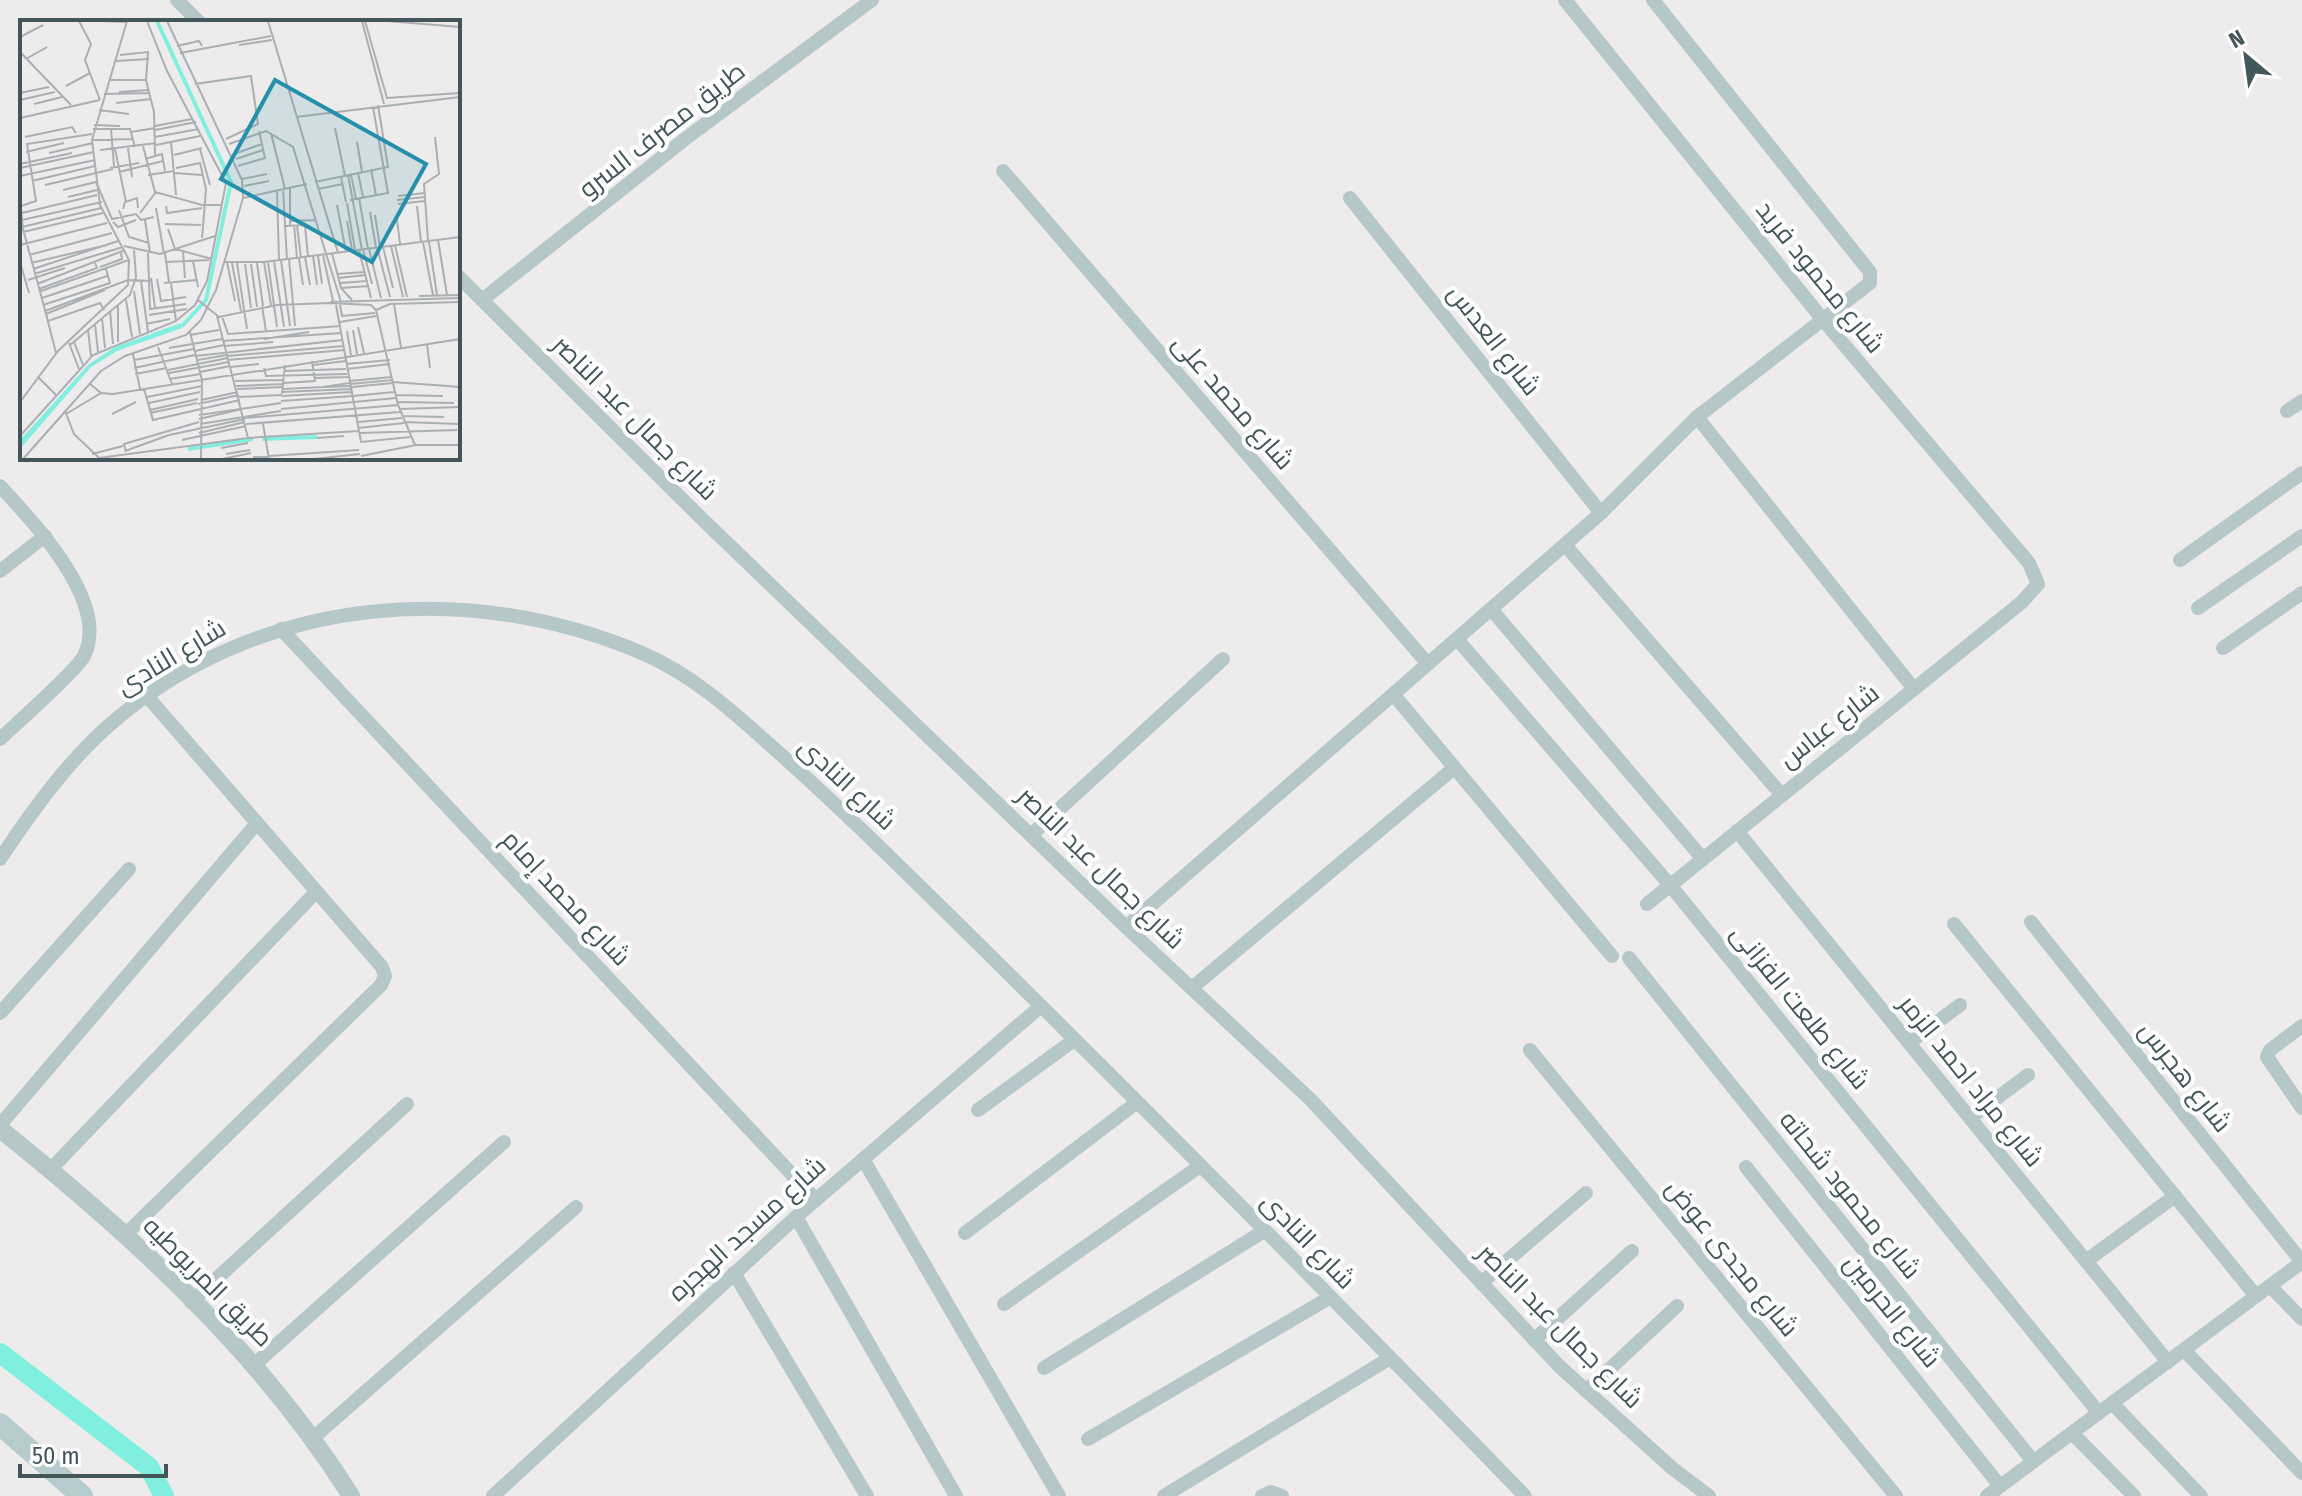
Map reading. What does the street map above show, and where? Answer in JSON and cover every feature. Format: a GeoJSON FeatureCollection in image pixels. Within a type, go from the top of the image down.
{"type":"FeatureCollection","features":[{"type":"Feature","properties":{"kind":"main road"},"geometry":{"type":"LineString","coordinates":[[4,1432],[82,1496]]}},
{"type":"Feature","properties":{"kind":"street"},"geometry":{"type":"LineString","coordinates":[[177,0],[197,20]]}},
{"type":"Feature","properties":{"kind":"street","name":"طريق مصرف السرو"},"geometry":{"type":"LineString","coordinates":[[482,300],[685,139],[872,0]]}},
{"type":"Feature","properties":{"kind":"street","name":"شارع محمود فريد"},"geometry":{"type":"LineString","coordinates":[[1565,0],[1824,321],[2029,563],[2038,584]]}},
{"type":"Feature","properties":{"kind":"street"},"geometry":{"type":"LineString","coordinates":[[1126,927],[1601,513],[1697,417],[1870,283],[1870,272],[1653,0]]}},
{"type":"Feature","properties":{"kind":"street","name":"شارع محمد على"},"geometry":{"type":"LineString","coordinates":[[1003,171],[1428,664]]}},
{"type":"Feature","properties":{"kind":"street","name":"شارع العدس"},"geometry":{"type":"LineString","coordinates":[[1350,198],[1601,513]]}},
{"type":"Feature","properties":{"kind":"street","name":"شارع جمال عبد الناصر"},"geometry":{"type":"LineString","coordinates":[[460,278],[699,516],[1126,927],[1310,1099],[1534,1340],[1586,1391],[1709,1496]]}},
{"type":"Feature","properties":{"kind":"street"},"geometry":{"type":"LineString","coordinates":[[2287,411],[2302,401]]}},
{"type":"Feature","properties":{"kind":"street"},"geometry":{"type":"LineString","coordinates":[[1697,417],[1914,689]]}},
{"type":"Feature","properties":{"kind":"street"},"geometry":{"type":"LineString","coordinates":[[2180,560],[2302,473]]}},
{"type":"Feature","properties":{"kind":"street"},"geometry":{"type":"LineString","coordinates":[[0,486],[45,536],[74,577],[88,617],[84,656],[0,739]]}},
{"type":"Feature","properties":{"kind":"street"},"geometry":{"type":"LineString","coordinates":[[0,571],[45,536]]}},
{"type":"Feature","properties":{"kind":"street"},"geometry":{"type":"LineString","coordinates":[[2198,608],[2302,536]]}},
{"type":"Feature","properties":{"kind":"street"},"geometry":{"type":"LineString","coordinates":[[1565,545],[1781,794]]}},
{"type":"Feature","properties":{"kind":"street","name":"شارع عباس"},"geometry":{"type":"LineString","coordinates":[[1647,904],[2022,602],[2038,584]]}},
{"type":"Feature","properties":{"kind":"street"},"geometry":{"type":"LineString","coordinates":[[2223,648],[2302,593]]}},
{"type":"Feature","properties":{"kind":"street","name":"شارع النادى"},"geometry":{"type":"LineString","coordinates":[[0,859],[80,753],[118,717],[221,651],[281,629],[381,611],[452,609],[505,614],[643,653],[707,689],[784,757],[1041,1006],[1525,1496]]}},
{"type":"Feature","properties":{"kind":"street"},"geometry":{"type":"LineString","coordinates":[[1491,609],[1703,859]]}},
{"type":"Feature","properties":{"kind":"street","name":"شارع محمد إمام"},"geometry":{"type":"LineString","coordinates":[[281,629],[816,1200]]}},
{"type":"Feature","properties":{"kind":"street","name":"شارع طلعت الفزانى"},"geometry":{"type":"LineString","coordinates":[[1457,639],[1670,885],[2099,1413]]}},
{"type":"Feature","properties":{"kind":"street"},"geometry":{"type":"LineString","coordinates":[[1031,835],[1223,659]]}},
{"type":"Feature","properties":{"kind":"street"},"geometry":{"type":"LineString","coordinates":[[1393,694],[1612,956]]}},
{"type":"Feature","properties":{"kind":"street"},"geometry":{"type":"LineString","coordinates":[[125,1235],[381,985],[385,976],[382,967],[147,696]]}},
{"type":"Feature","properties":{"kind":"street"},"geometry":{"type":"LineString","coordinates":[[1193,987],[1454,768]]}},
{"type":"Feature","properties":{"kind":"street"},"geometry":{"type":"LineString","coordinates":[[0,1127],[257,823]]}},
{"type":"Feature","properties":{"kind":"street","name":"شارع مراد احمد الزمر"},"geometry":{"type":"LineString","coordinates":[[1737,831],[2168,1362]]}},
{"type":"Feature","properties":{"kind":"street"},"geometry":{"type":"LineString","coordinates":[[0,1013],[129,869]]}},
{"type":"Feature","properties":{"kind":"street"},"geometry":{"type":"LineString","coordinates":[[51,1169],[316,892]]}},
{"type":"Feature","properties":{"kind":"street","name":"شارع هجرس"},"geometry":{"type":"LineString","coordinates":[[2031,922],[2302,1262]]}},
{"type":"Feature","properties":{"kind":"street"},"geometry":{"type":"LineString","coordinates":[[1954,924],[2256,1296]]}},
{"type":"Feature","properties":{"kind":"street","name":"شارع محمود شحاته"},"geometry":{"type":"LineString","coordinates":[[1629,958],[2033,1461]]}},
{"type":"Feature","properties":{"kind":"street"},"geometry":{"type":"LineString","coordinates":[[1909,1043],[1960,1005]]}},
{"type":"Feature","properties":{"kind":"street","name":"شارع مسجد الهجره"},"geometry":{"type":"LineString","coordinates":[[493,1496],[796,1217],[1041,1006]]}},
{"type":"Feature","properties":{"kind":"street"},"geometry":{"type":"LineString","coordinates":[[2302,1026],[2270,1050],[2267,1057],[2302,1108]]}},
{"type":"Feature","properties":{"kind":"street"},"geometry":{"type":"LineString","coordinates":[[978,1110],[1074,1040]]}},
{"type":"Feature","properties":{"kind":"street","name":"شارع مجدى عوض"},"geometry":{"type":"LineString","coordinates":[[1530,1050],[1896,1496]]}},
{"type":"Feature","properties":{"kind":"street"},"geometry":{"type":"LineString","coordinates":[[1970,1118],[2028,1075]]}},
{"type":"Feature","properties":{"kind":"street"},"geometry":{"type":"LineString","coordinates":[[965,1233],[1136,1103]]}},
{"type":"Feature","properties":{"kind":"street"},"geometry":{"type":"LineString","coordinates":[[191,1302],[407,1104]]}},
{"type":"Feature","properties":{"kind":"street","name":"طريق المريوطيه"},"geometry":{"type":"LineString","coordinates":[[0,1127],[125,1235],[254,1365],[314,1437],[351,1496]]}},
{"type":"Feature","properties":{"kind":"street"},"geometry":{"type":"LineString","coordinates":[[254,1365],[504,1142]]}},
{"type":"Feature","properties":{"kind":"street"},"geometry":{"type":"LineString","coordinates":[[863,1159],[1059,1496]]}},
{"type":"Feature","properties":{"kind":"street"},"geometry":{"type":"LineString","coordinates":[[1004,1304],[1200,1166]]}},
{"type":"Feature","properties":{"kind":"street","name":"شارع الحرمين"},"geometry":{"type":"LineString","coordinates":[[1746,1167],[1995,1492]]}},
{"type":"Feature","properties":{"kind":"street"},"geometry":{"type":"LineString","coordinates":[[1481,1283],[1586,1193]]}},
{"type":"Feature","properties":{"kind":"street"},"geometry":{"type":"LineString","coordinates":[[2086,1261],[2175,1196]]}},
{"type":"Feature","properties":{"kind":"street"},"geometry":{"type":"LineString","coordinates":[[314,1437],[576,1207]]}},
{"type":"Feature","properties":{"kind":"street"},"geometry":{"type":"LineString","coordinates":[[796,1217],[956,1496]]}},
{"type":"Feature","properties":{"kind":"street"},"geometry":{"type":"LineString","coordinates":[[1044,1368],[1264,1231]]}},
{"type":"Feature","properties":{"kind":"street"},"geometry":{"type":"LineString","coordinates":[[1534,1340],[1632,1251]]}},
{"type":"Feature","properties":{"kind":"street"},"geometry":{"type":"LineString","coordinates":[[1995,1492],[2302,1262]]}},
{"type":"Feature","properties":{"kind":"street"},"geometry":{"type":"LineString","coordinates":[[734,1273],[867,1496]]}},
{"type":"Feature","properties":{"kind":"street"},"geometry":{"type":"LineString","coordinates":[[2270,1286],[2302,1319]]}},
{"type":"Feature","properties":{"kind":"street"},"geometry":{"type":"LineString","coordinates":[[1088,1439],[1329,1298]]}},
{"type":"Feature","properties":{"kind":"street"},"geometry":{"type":"LineString","coordinates":[[1586,1391],[1677,1306]]}},
{"type":"Feature","properties":{"kind":"street"},"geometry":{"type":"LineString","coordinates":[[2184,1350],[2302,1473]]}},
{"type":"Feature","properties":{"kind":"street"},"geometry":{"type":"LineString","coordinates":[[1164,1496],[1390,1358]]}},
{"type":"Feature","properties":{"kind":"street"},"geometry":{"type":"LineString","coordinates":[[2112,1403],[2201,1496]]}},
{"type":"Feature","properties":{"kind":"street"},"geometry":{"type":"LineString","coordinates":[[2072,1433],[2134,1496]]}},
{"type":"Feature","properties":{"kind":"street"},"geometry":{"type":"LineString","coordinates":[[1262,1496],[1271,1492],[1282,1496]]}},
{"type":"Feature","properties":{"kind":"waterway"},"geometry":{"type":"LineString","coordinates":[[0,1353],[149,1467],[164,1496]]}}]}
